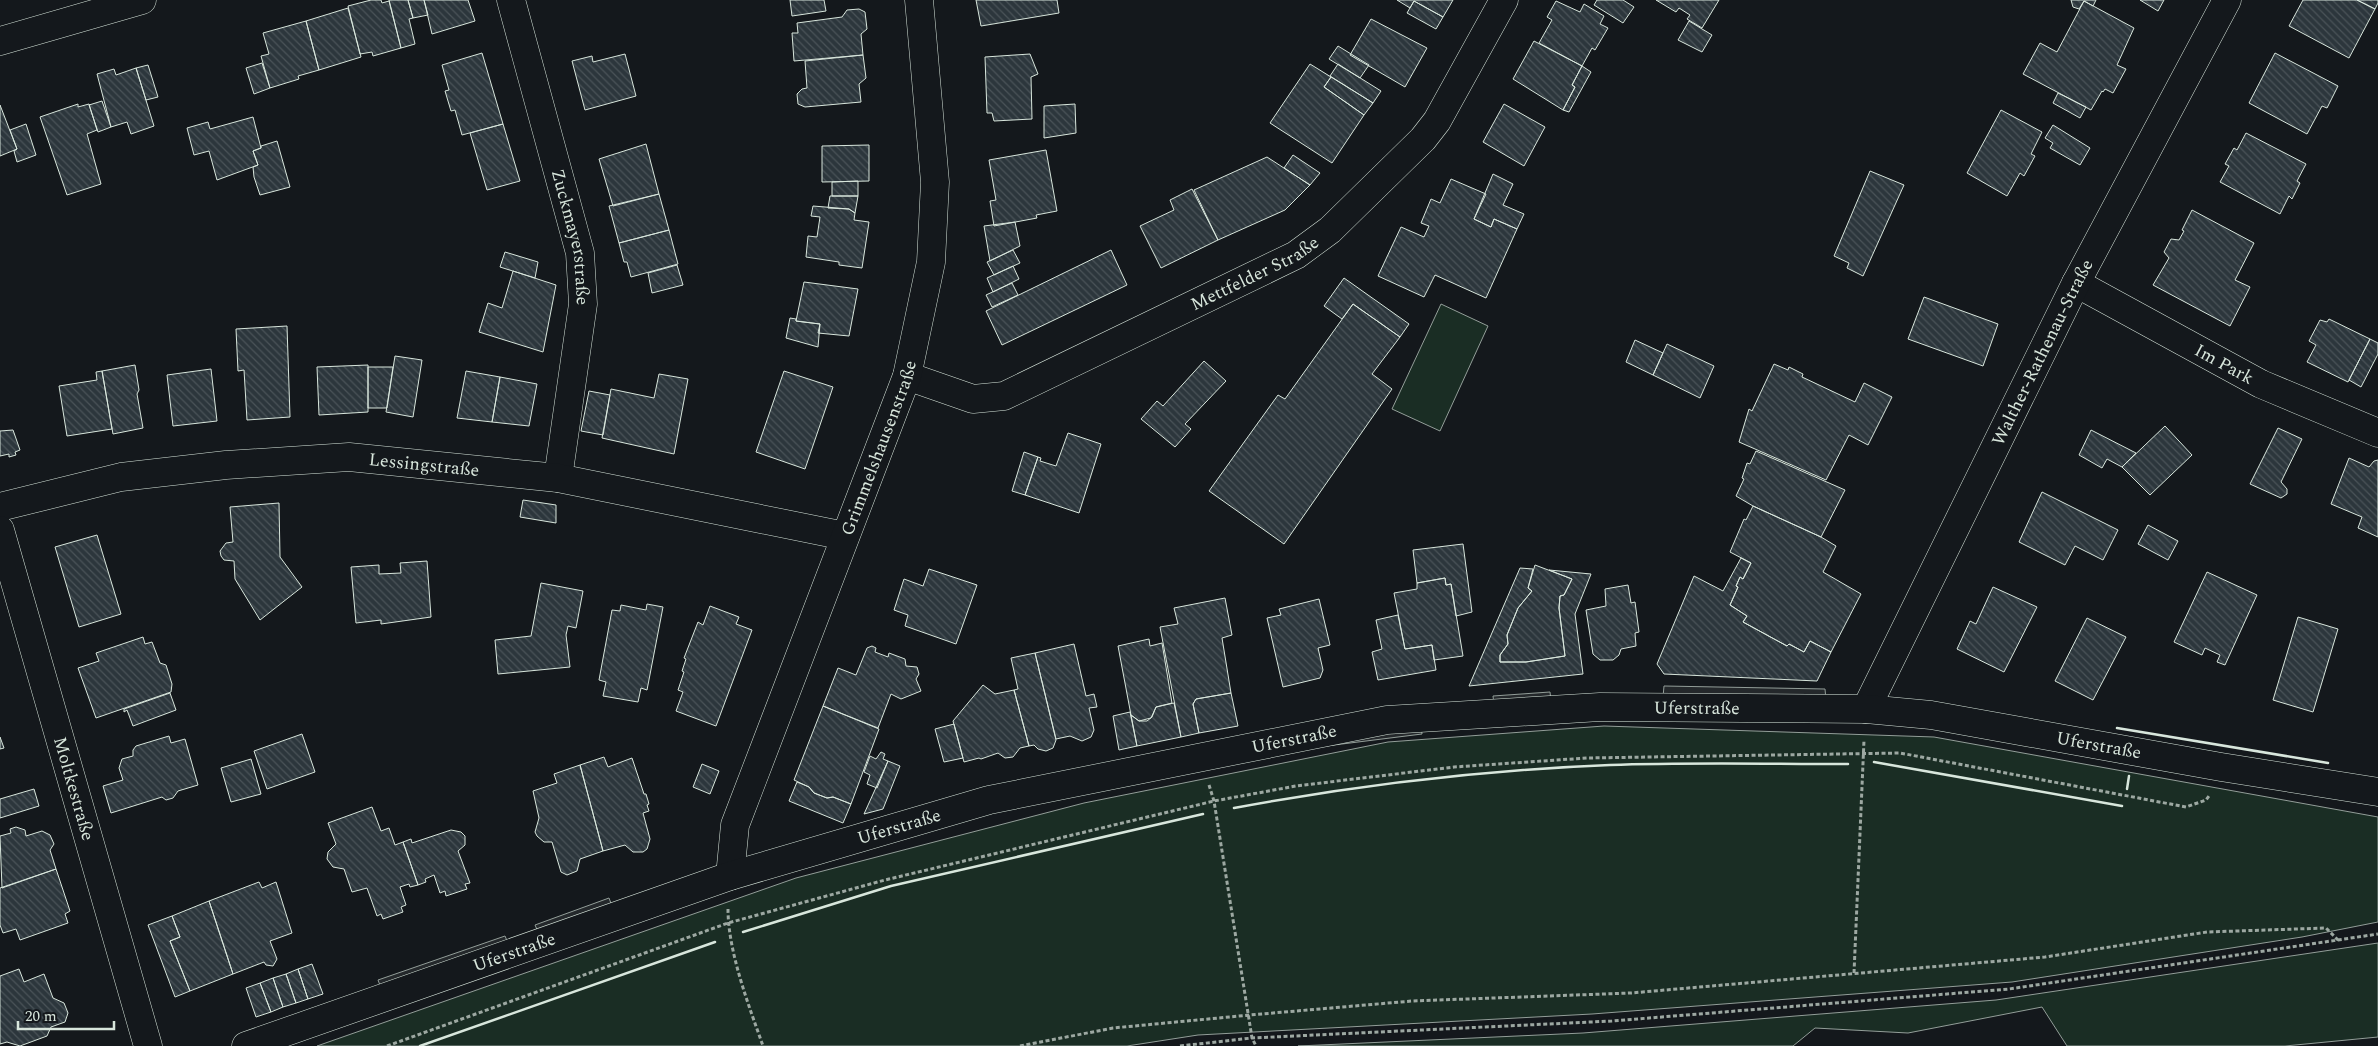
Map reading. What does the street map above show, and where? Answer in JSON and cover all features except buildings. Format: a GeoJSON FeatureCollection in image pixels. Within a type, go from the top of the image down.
{"type":"FeatureCollection","features":[{"type":"Feature","properties":{"kind":"street"},"geometry":{"type":"LineString","coordinates":[[0,41],[142,0]]}},
{"type":"Feature","properties":{"kind":"street","name":"Zuckmayerstraße"},"geometry":{"type":"LineString","coordinates":[[510,0],[580,253],[583,280],[583,304],[558,478]]}},
{"type":"Feature","properties":{"kind":"street","name":"Grimmelshausenstraße"},"geometry":{"type":"LineString","coordinates":[[730,876],[735,825],[907,376],[931,262],[935,182],[919,0]]}},
{"type":"Feature","properties":{"kind":"street","name":"Mettfelder Straße"},"geometry":{"type":"LineString","coordinates":[[907,376],[973,399],[1004,396],[1296,255],[1330,230],[1423,139],[1438,121],[1504,0]]}},
{"type":"Feature","properties":{"kind":"street","name":"Walther-Rathenau-Straße"},"geometry":{"type":"LineString","coordinates":[[1866,709],[2076,283],[2227,0]]}},
{"type":"Feature","properties":{"kind":"street","name":"Im Park"},"geometry":{"type":"LineString","coordinates":[[2076,283],[2261,384],[2378,433]]}},
{"type":"Feature","properties":{"kind":"street","name":"Lessingstraße"},"geometry":{"type":"LineString","coordinates":[[0,507],[122,476],[226,465],[349,457],[558,478],[845,536]]}},
{"type":"Feature","properties":{"kind":"street","name":"Moltkestraße"},"geometry":{"type":"LineString","coordinates":[[0,530],[10,607],[148,1046]]}},
{"type":"Feature","properties":{"kind":"street","name":"Uferstraße"},"geometry":{"type":"LineString","coordinates":[[246,1046],[730,876],[989,800],[1387,720],[1600,707],[1866,709],[1931,715],[2221,767],[2378,792]]}},
{"type":"Feature","properties":{"kind":"path"},"geometry":{"type":"LineString","coordinates":[[387,1046],[728,923],[885,880],[1214,801],[1296,786],[1473,766],[1587,758],[1900,753],[2186,808],[2206,800],[2216,789],[2221,767]]}},
{"type":"Feature","properties":{"kind":"path"},"geometry":{"type":"LineString","coordinates":[[1854,973],[1862,755]]}},
{"type":"Feature","properties":{"kind":"path"},"geometry":{"type":"LineString","coordinates":[[1201,756],[1214,801],[1250,1016],[1252,1038],[1256,1046]]}},
{"type":"Feature","properties":{"kind":"path"},"geometry":{"type":"LineString","coordinates":[[728,923],[745,992],[764,1046]]}},
{"type":"Feature","properties":{"kind":"path"},"geometry":{"type":"LineString","coordinates":[[1020,1046],[1113,1028],[1412,1001],[1631,993],[2045,958],[2207,932],[2326,928],[2339,941]]}},
{"type":"Feature","properties":{"kind":"path"},"geometry":{"type":"LineString","coordinates":[[1180,1046],[1252,1038],[1612,1021],[2009,989],[2378,934]]}},
{"type":"Feature","properties":{"kind":"green space"},"geometry":{"type":"Polygon","coordinates":[[[1441,304],[1488,326],[1440,431],[1392,409],[1441,304]]]}},
{"type":"Feature","properties":{"kind":"green space"},"geometry":{"type":"Polygon","coordinates":[[[1604,726],[1934,737],[2378,817],[2378,922],[2302,937],[2012,982],[1592,1014],[1198,1035],[1127,1046],[317,1046],[796,878],[1084,803],[1388,742],[1604,726]]]}},
{"type":"Feature","properties":{"kind":"green space"},"geometry":{"type":"Polygon","coordinates":[[[2378,943],[2378,1037],[2285,1046],[2067,1046],[2042,1007],[1908,1033],[1815,1028],[1793,1046],[1298,1046],[1583,1033],[1996,1000],[2378,943]]]}},
{"type":"Feature","properties":{"kind":"shaded area"},"geometry":{"type":"Polygon","coordinates":[[[1664,686],[1825,689],[1826,700],[1663,697],[1664,686]]]}},
{"type":"Feature","properties":{"kind":"shaded area"},"geometry":{"type":"Polygon","coordinates":[[[1550,692],[1551,701],[1494,705],[1493,696],[1550,692]]]}},
{"type":"Feature","properties":{"kind":"shaded area"},"geometry":{"type":"Polygon","coordinates":[[[1421,725],[1422,734],[1294,750],[1421,725]]]}},
{"type":"Feature","properties":{"kind":"shaded area"},"geometry":{"type":"Polygon","coordinates":[[[609,898],[612,906],[538,932],[535,925],[609,898]]]}},
{"type":"Feature","properties":{"kind":"shaded area"},"geometry":{"type":"Polygon","coordinates":[[[505,936],[508,943],[381,988],[378,980],[505,936]]]}},
{"type":"Feature","properties":{"kind":"wall"},"geometry":{"type":"LineString","coordinates":[[2117,728],[2328,763]]}},
{"type":"Feature","properties":{"kind":"wall"},"geometry":{"type":"LineString","coordinates":[[1874,762],[2122,806]]}},
{"type":"Feature","properties":{"kind":"wall"},"geometry":{"type":"LineString","coordinates":[[1234,808],[1327,792],[1421,780],[1562,767],[1699,763],[1848,764]]}},
{"type":"Feature","properties":{"kind":"wall"},"geometry":{"type":"LineString","coordinates":[[2127,789],[2129,776]]}},
{"type":"Feature","properties":{"kind":"wall"},"geometry":{"type":"LineString","coordinates":[[743,932],[891,886],[1203,814]]}},
{"type":"Feature","properties":{"kind":"wall"},"geometry":{"type":"LineString","coordinates":[[420,1046],[715,942]]}}]}
